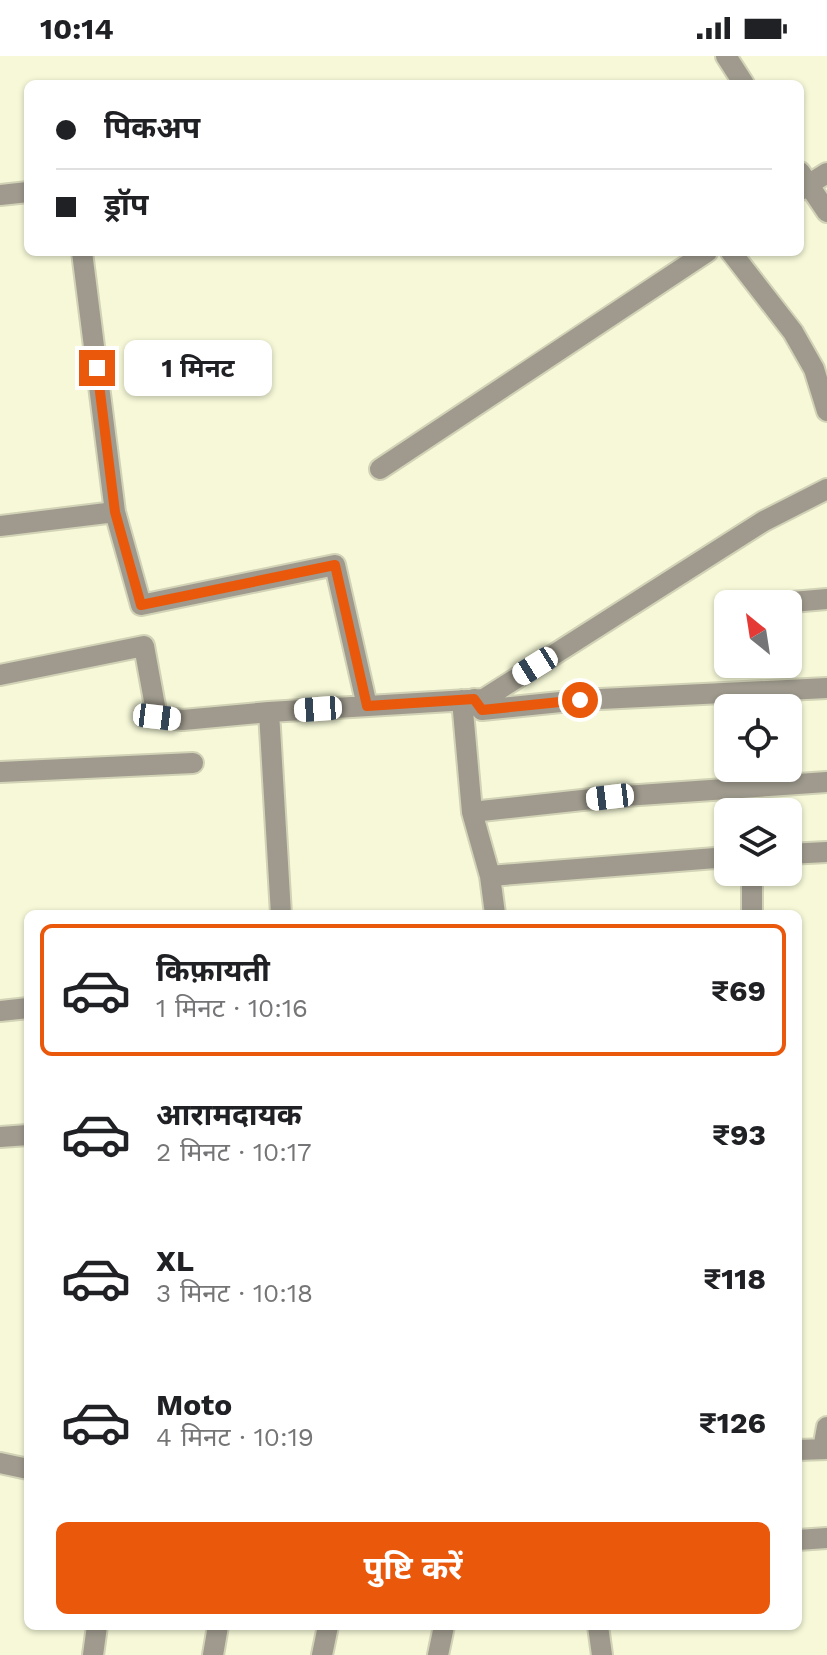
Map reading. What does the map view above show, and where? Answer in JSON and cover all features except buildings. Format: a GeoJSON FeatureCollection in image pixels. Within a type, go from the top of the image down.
{"type":"FeatureCollection","features":[{"type":"Feature","properties":{"kind":"street"},"geometry":{"type":"LineString","coordinates":[[726,56],[741,80]]}},
{"type":"Feature","properties":{"kind":"street"},"geometry":{"type":"LineString","coordinates":[[804,182],[827,173]]}},
{"type":"Feature","properties":{"kind":"street"},"geometry":{"type":"LineString","coordinates":[[804,183],[827,212]]}},
{"type":"Feature","properties":{"kind":"street"},"geometry":{"type":"LineString","coordinates":[[0,195],[24,192]]}},
{"type":"Feature","properties":{"kind":"street"},"geometry":{"type":"LineString","coordinates":[[83,256],[115,512],[141,605],[335,565],[367,706]]}},
{"type":"Feature","properties":{"kind":"street"},"geometry":{"type":"LineString","coordinates":[[380,469],[701,256]]}},
{"type":"Feature","properties":{"kind":"street"},"geometry":{"type":"LineString","coordinates":[[734,256],[793,332],[814,369],[827,411]]}},
{"type":"Feature","properties":{"kind":"street"},"geometry":{"type":"LineString","coordinates":[[0,675],[144,646],[157,717],[183,720],[484,699],[764,521],[827,489]]}},
{"type":"Feature","properties":{"kind":"street"},"geometry":{"type":"LineString","coordinates":[[0,526],[115,512]]}},
{"type":"Feature","properties":{"kind":"street"},"geometry":{"type":"LineString","coordinates":[[802,601],[827,599]]}},
{"type":"Feature","properties":{"kind":"street"},"geometry":{"type":"LineString","coordinates":[[468,700],[482,710],[580,700],[827,688]]}},
{"type":"Feature","properties":{"kind":"street"},"geometry":{"type":"LineString","coordinates":[[468,700],[472,812],[490,876],[494,910]]}},
{"type":"Feature","properties":{"kind":"street"},"geometry":{"type":"LineString","coordinates":[[269,712],[281,910]]}},
{"type":"Feature","properties":{"kind":"street"},"geometry":{"type":"LineString","coordinates":[[0,772],[193,763]]}},
{"type":"Feature","properties":{"kind":"street"},"geometry":{"type":"LineString","coordinates":[[472,812],[610,797],[827,782]]}},
{"type":"Feature","properties":{"kind":"street"},"geometry":{"type":"LineString","coordinates":[[802,853],[827,852]]}},
{"type":"Feature","properties":{"kind":"street"},"geometry":{"type":"LineString","coordinates":[[490,876],[714,858]]}},
{"type":"Feature","properties":{"kind":"street"},"geometry":{"type":"LineString","coordinates":[[752,886],[752,910]]}},
{"type":"Feature","properties":{"kind":"street"},"geometry":{"type":"LineString","coordinates":[[0,1011],[24,1008]]}},
{"type":"Feature","properties":{"kind":"street"},"geometry":{"type":"LineString","coordinates":[[0,1137],[24,1135]]}},
{"type":"Feature","properties":{"kind":"street"},"geometry":{"type":"LineString","coordinates":[[802,1450],[825,1449],[827,1427]]}},
{"type":"Feature","properties":{"kind":"street"},"geometry":{"type":"LineString","coordinates":[[0,1463],[24,1468]]}},
{"type":"Feature","properties":{"kind":"street"},"geometry":{"type":"LineString","coordinates":[[802,1540],[827,1538]]}},
{"type":"Feature","properties":{"kind":"street"},"geometry":{"type":"LineString","coordinates":[[93,1655],[96,1630]]}},
{"type":"Feature","properties":{"kind":"street"},"geometry":{"type":"LineString","coordinates":[[213,1655],[217,1630]]}},
{"type":"Feature","properties":{"kind":"street"},"geometry":{"type":"LineString","coordinates":[[322,1655],[327,1630]]}},
{"type":"Feature","properties":{"kind":"street"},"geometry":{"type":"LineString","coordinates":[[438,1655],[443,1630]]}},
{"type":"Feature","properties":{"kind":"street"},"geometry":{"type":"LineString","coordinates":[[599,1630],[602,1655]]}},
{"type":"Feature","properties":{"kind":"route"},"geometry":{"type":"LineString","coordinates":[[97,368],[115,512],[141,605],[335,565],[367,706],[474,699],[482,710],[580,700]]}}]}
